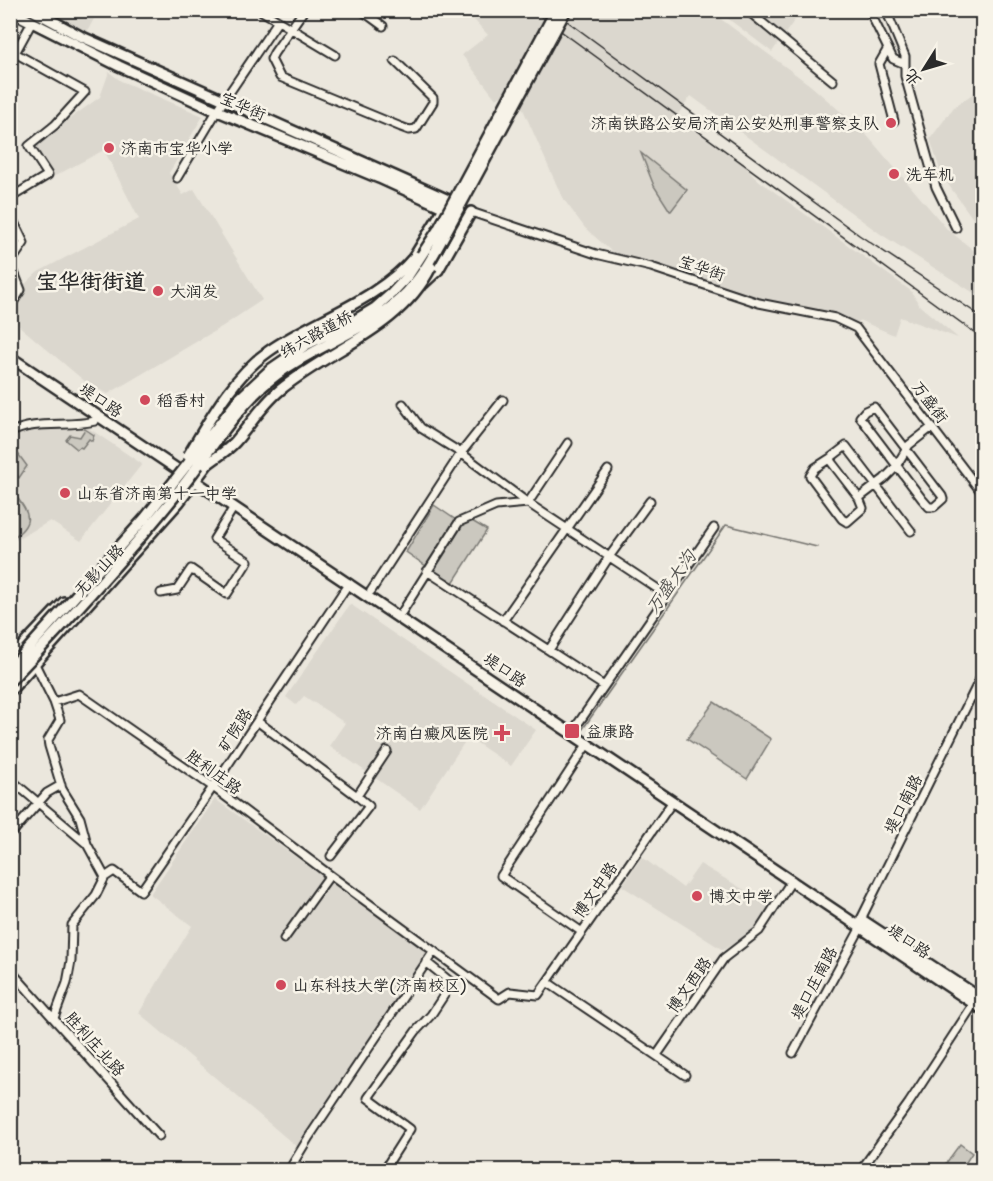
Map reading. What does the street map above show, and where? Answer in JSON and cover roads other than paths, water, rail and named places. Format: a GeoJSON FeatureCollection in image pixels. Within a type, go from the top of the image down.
{"type":"FeatureCollection","features":[{"type":"Feature","properties":{"kind":"main road","name":"宝华街"},"geometry":{"type":"LineString","coordinates":[[32,10],[80,36],[449,200],[471,212]]}},
{"type":"Feature","properties":{"kind":"main road","name":"纬六路道桥"},"geometry":{"type":"LineString","coordinates":[[10,681],[154,522],[252,397],[294,362],[353,331],[387,309],[408,291],[416,281],[441,232],[493,123],[556,10]]}},
{"type":"Feature","properties":{"kind":"main road","name":"纬六路道桥"},"geometry":{"type":"LineString","coordinates":[[10,669],[145,518],[240,398],[271,369],[306,345],[375,308],[408,276],[441,232],[566,10]]}},
{"type":"Feature","properties":{"kind":"main road","name":"宝华街"},"geometry":{"type":"LineString","coordinates":[[10,11],[118,66],[217,111],[379,178],[444,209],[471,212]]}},
{"type":"Feature","properties":{"kind":"main road"},"geometry":{"type":"LineString","coordinates":[[188,456],[235,394],[271,360],[376,297],[403,275],[449,200]]}},
{"type":"Feature","properties":{"kind":"main road"},"geometry":{"type":"LineString","coordinates":[[206,465],[251,406],[267,391],[390,314],[438,270],[471,212]]}},
{"type":"Feature","properties":{"kind":"main road"},"geometry":{"type":"LineString","coordinates":[[188,456],[228,393],[249,368],[267,352],[378,289],[441,232]]}},
{"type":"Feature","properties":{"kind":"main road"},"geometry":{"type":"LineString","coordinates":[[206,465],[233,444],[279,391],[383,322],[403,306],[423,283],[441,232]]}},
{"type":"Feature","properties":{"kind":"main road","name":"堤口路"},"geometry":{"type":"LineString","coordinates":[[10,351],[180,468]]}},
{"type":"Feature","properties":{"kind":"main road","name":"堤口路"},"geometry":{"type":"LineString","coordinates":[[10,357],[180,468],[373,589],[402,612],[861,923],[982,1009]]}},
{"type":"Feature","properties":{"kind":"main road","name":"无影山路"},"geometry":{"type":"LineString","coordinates":[[10,659],[143,514],[188,456]]}},
{"type":"Feature","properties":{"kind":"main road","name":"无影山路"},"geometry":{"type":"LineString","coordinates":[[10,691],[136,552],[179,502],[206,465]]}},
{"type":"Feature","properties":{"kind":"main road","name":"堤口路"},"geometry":{"type":"LineString","coordinates":[[196,477],[234,507],[673,801],[792,880],[982,999]]}},
{"type":"Feature","properties":{"kind":"street"},"geometry":{"type":"LineString","coordinates":[[260,10],[335,55]]}},
{"type":"Feature","properties":{"kind":"street"},"geometry":{"type":"LineString","coordinates":[[304,10],[272,59],[280,77],[401,127],[409,130],[416,129],[433,102],[433,98],[395,61]]}},
{"type":"Feature","properties":{"kind":"street"},"geometry":{"type":"LineString","coordinates":[[361,10],[383,26]]}},
{"type":"Feature","properties":{"kind":"street"},"geometry":{"type":"LineString","coordinates":[[747,10],[833,81]]}},
{"type":"Feature","properties":{"kind":"street"},"geometry":{"type":"LineString","coordinates":[[868,10],[893,59],[905,64]]}},
{"type":"Feature","properties":{"kind":"street"},"geometry":{"type":"LineString","coordinates":[[886,10],[904,56],[905,76],[936,187],[956,228]]}},
{"type":"Feature","properties":{"kind":"street"},"geometry":{"type":"LineString","coordinates":[[177,178],[217,111],[278,21]]}},
{"type":"Feature","properties":{"kind":"street"},"geometry":{"type":"LineString","coordinates":[[10,198],[48,175],[29,146],[55,125],[85,92],[15,53],[32,22]]}},
{"type":"Feature","properties":{"kind":"street"},"geometry":{"type":"LineString","coordinates":[[887,50],[879,64],[894,121]]}},
{"type":"Feature","properties":{"kind":"street","name":"宝华街"},"geometry":{"type":"LineString","coordinates":[[471,212],[596,254],[651,267],[759,303],[835,318],[856,328]]}},
{"type":"Feature","properties":{"kind":"street"},"geometry":{"type":"LineString","coordinates":[[10,214],[24,243],[11,262],[21,290],[10,307]]}},
{"type":"Feature","properties":{"kind":"street","name":"万盛街"},"geometry":{"type":"LineString","coordinates":[[856,328],[982,493]]}},
{"type":"Feature","properties":{"kind":"street"},"geometry":{"type":"LineString","coordinates":[[373,589],[461,453],[503,400]]}},
{"type":"Feature","properties":{"kind":"street"},"geometry":{"type":"LineString","coordinates":[[403,405],[421,428],[461,453],[528,503],[667,595]]}},
{"type":"Feature","properties":{"kind":"street"},"geometry":{"type":"LineString","coordinates":[[874,407],[906,449],[942,496],[943,499],[934,507],[928,507],[860,417],[861,415],[874,407]]}},
{"type":"Feature","properties":{"kind":"street"},"geometry":{"type":"LineString","coordinates":[[10,433],[30,426],[80,425],[95,421]]}},
{"type":"Feature","properties":{"kind":"street"},"geometry":{"type":"LineString","coordinates":[[859,498],[876,486],[897,465],[906,449],[932,427]]}},
{"type":"Feature","properties":{"kind":"street"},"geometry":{"type":"LineString","coordinates":[[528,503],[568,443]]}},
{"type":"Feature","properties":{"kind":"street"},"geometry":{"type":"LineString","coordinates":[[829,459],[859,498],[863,508],[847,522],[842,519],[810,476],[815,468],[846,446],[911,531]]}},
{"type":"Feature","properties":{"kind":"street"},"geometry":{"type":"LineString","coordinates":[[503,621],[608,470]]}},
{"type":"Feature","properties":{"kind":"street"},"geometry":{"type":"LineString","coordinates":[[549,650],[609,557],[650,501]]}},
{"type":"Feature","properties":{"kind":"street"},"geometry":{"type":"LineString","coordinates":[[402,612],[459,522],[496,506],[528,503]]}},
{"type":"Feature","properties":{"kind":"street"},"geometry":{"type":"LineString","coordinates":[[160,593],[177,590],[191,569],[227,594],[248,561],[214,538],[234,507]]}},
{"type":"Feature","properties":{"kind":"street"},"geometry":{"type":"LineString","coordinates":[[575,728],[714,528]]}},
{"type":"Feature","properties":{"kind":"street"},"geometry":{"type":"LineString","coordinates":[[427,571],[604,686]]}},
{"type":"Feature","properties":{"kind":"street","name":"矿院路"},"geometry":{"type":"LineString","coordinates":[[105,877],[114,871],[141,891],[350,583]]}},
{"type":"Feature","properties":{"kind":"street"},"geometry":{"type":"LineString","coordinates":[[23,646],[35,662],[60,720],[48,740],[61,785],[83,825],[87,844],[105,877],[96,895],[72,924],[71,961],[67,983],[54,1018]]}},
{"type":"Feature","properties":{"kind":"street","name":"堤口南路"},"geometry":{"type":"LineString","coordinates":[[861,923],[982,675]]}},
{"type":"Feature","properties":{"kind":"street","name":"胜利庄路"},"geometry":{"type":"LineString","coordinates":[[54,702],[79,694],[213,787],[499,999],[510,992],[538,995]]}},
{"type":"Feature","properties":{"kind":"street"},"geometry":{"type":"LineString","coordinates":[[973,695],[982,701]]}},
{"type":"Feature","properties":{"kind":"street"},"geometry":{"type":"LineString","coordinates":[[257,721],[369,806],[331,856]]}},
{"type":"Feature","properties":{"kind":"street"},"geometry":{"type":"LineString","coordinates":[[582,932],[501,876],[588,743]]}},
{"type":"Feature","properties":{"kind":"street"},"geometry":{"type":"LineString","coordinates":[[357,796],[387,751]]}},
{"type":"Feature","properties":{"kind":"street"},"geometry":{"type":"LineString","coordinates":[[10,778],[87,844]]}},
{"type":"Feature","properties":{"kind":"street"},"geometry":{"type":"LineString","coordinates":[[10,835],[47,793],[61,785]]}},
{"type":"Feature","properties":{"kind":"street","name":"博文中路"},"geometry":{"type":"LineString","coordinates":[[538,995],[673,801]]}},
{"type":"Feature","properties":{"kind":"street"},"geometry":{"type":"LineString","coordinates":[[284,939],[330,875]]}},
{"type":"Feature","properties":{"kind":"street","name":"博文西路"},"geometry":{"type":"LineString","coordinates":[[657,1055],[724,958],[759,931],[792,880]]}},
{"type":"Feature","properties":{"kind":"street","name":"堤口庄南路"},"geometry":{"type":"LineString","coordinates":[[793,1053],[861,923]]}},
{"type":"Feature","properties":{"kind":"street"},"geometry":{"type":"LineString","coordinates":[[289,1170],[434,951]]}},
{"type":"Feature","properties":{"kind":"street"},"geometry":{"type":"LineString","coordinates":[[384,1170],[410,1129],[368,1098],[416,1030],[431,1015],[452,983],[426,962]]}},
{"type":"Feature","properties":{"kind":"street","name":"胜利庄北路"},"geometry":{"type":"LineString","coordinates":[[10,970],[159,1136]]}},
{"type":"Feature","properties":{"kind":"street"},"geometry":{"type":"LineString","coordinates":[[547,982],[685,1075]]}},
{"type":"Feature","properties":{"kind":"street"},"geometry":{"type":"LineString","coordinates":[[861,1170],[971,1008]]}},
{"type":"Feature","properties":{"kind":"street"},"geometry":{"type":"LineString","coordinates":[[294,1163],[304,1170]]}},
{"type":"Feature","properties":{"kind":"waterway","name":"万盛大沟"},"geometry":{"type":"LineString","coordinates":[[582,730],[726,525],[817,547]]}},
{"type":"Feature","properties":{"kind":"railway"},"geometry":{"type":"LineString","coordinates":[[532,10],[982,338]]}},
{"type":"Feature","properties":{"kind":"railway"},"geometry":{"type":"LineString","coordinates":[[552,10],[859,235],[982,317]]}},
{"type":"Feature","properties":{"kind":"place","name":"济南铁路公安局济南公安处刑事警察支队"},"geometry":{"type":"Point","coordinates":[891,123]}},
{"type":"Feature","properties":{"kind":"place","name":"济南市宝华小学"},"geometry":{"type":"Point","coordinates":[109,148]}},
{"type":"Feature","properties":{"kind":"place","name":"洗车机"},"geometry":{"type":"Point","coordinates":[894,174]}},
{"type":"Feature","properties":{"kind":"place","name":"大润发"},"geometry":{"type":"Point","coordinates":[158,291]}},
{"type":"Feature","properties":{"kind":"place","name":"稻香村"},"geometry":{"type":"Point","coordinates":[145,400]}},
{"type":"Feature","properties":{"kind":"place","name":"山东省济南第十一中学"},"geometry":{"type":"Point","coordinates":[65,493]}},
{"type":"Feature","properties":{"kind":"place","name":"益康路"},"geometry":{"type":"Point","coordinates":[572,731]}},
{"type":"Feature","properties":{"kind":"place","name":"济南白癜风医院"},"geometry":{"type":"Point","coordinates":[502,733]}},
{"type":"Feature","properties":{"kind":"place","name":"博文中学"},"geometry":{"type":"Point","coordinates":[697,896]}},
{"type":"Feature","properties":{"kind":"place","name":"山东科技大学(济南校区)"},"geometry":{"type":"Point","coordinates":[281,985]}},
{"type":"Feature","properties":{"kind":"district","name":"宝华街街道"},"geometry":{"type":"Point","coordinates":[91,281]}}]}
